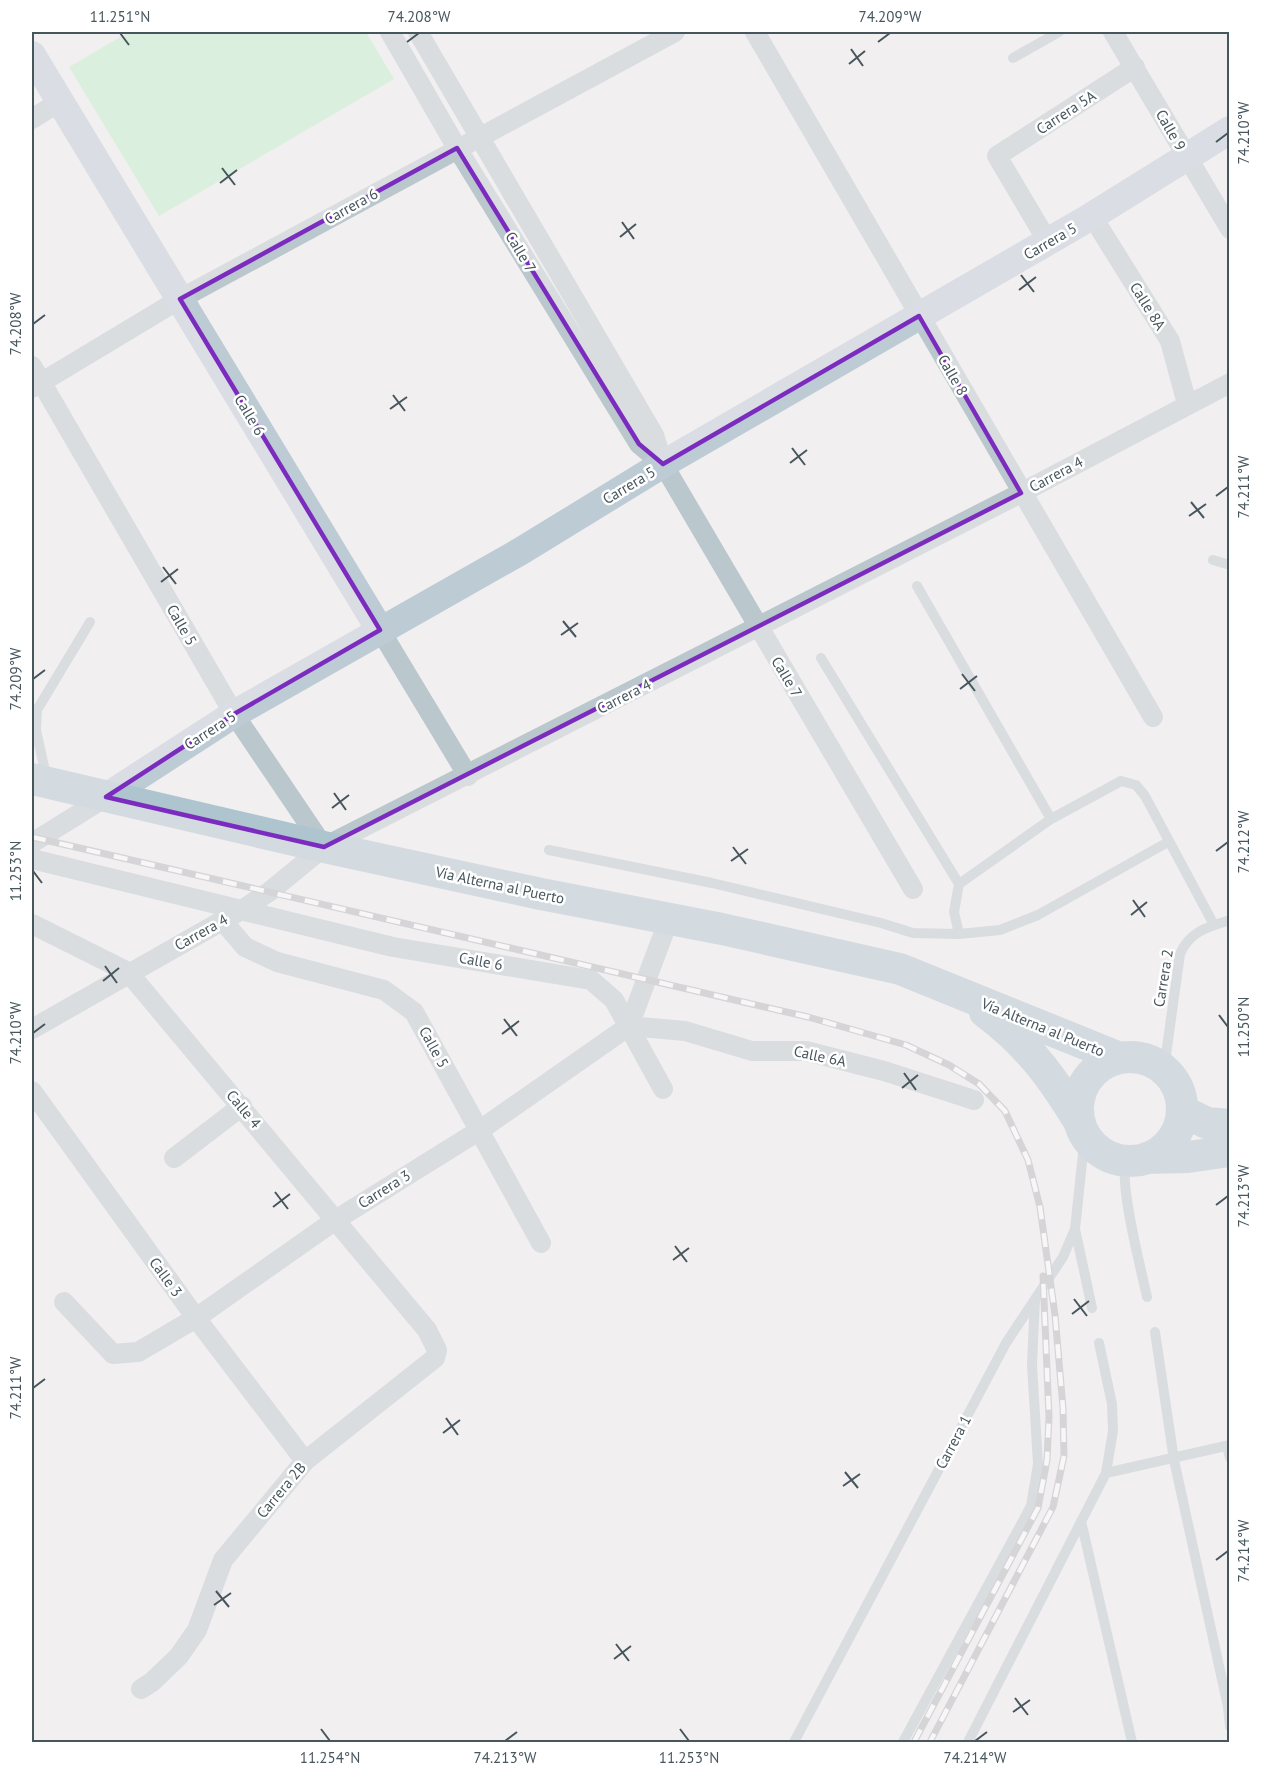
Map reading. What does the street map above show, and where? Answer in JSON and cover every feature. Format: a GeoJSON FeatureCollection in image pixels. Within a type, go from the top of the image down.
{"type":"FeatureCollection","features":[{"type":"Feature","properties":{"kind":"main road","name":"Vía Alterna al Puerto"},"geometry":{"type":"LineString","coordinates":[[40,781],[324,847],[900,969],[1069,1035],[1120,1058]]}},
{"type":"Feature","properties":{"kind":"main road","name":"Vía Alterna al Puerto"},"geometry":{"type":"LineString","coordinates":[[966,996],[1011,1031],[1050,1074],[1082,1129]]}},
{"type":"Feature","properties":{"kind":"main road"},"geometry":{"type":"LineString","coordinates":[[1120,1058],[1136,1057],[1151,1061],[1164,1069],[1174,1081],[1181,1096],[1182,1112],[1179,1127],[1172,1140],[1161,1151],[1137,1160]]}},
{"type":"Feature","properties":{"kind":"main road","name":"Carrera 1"},"geometry":{"type":"LineString","coordinates":[[1082,1129],[1080,1097],[1091,1074],[1104,1063],[1120,1058]]}},
{"type":"Feature","properties":{"kind":"main road"},"geometry":{"type":"LineString","coordinates":[[1182,1112],[1207,1123],[1230,1125]]}},
{"type":"Feature","properties":{"kind":"main road"},"geometry":{"type":"LineString","coordinates":[[1082,1129],[1103,1153],[1137,1160],[1188,1157],[1230,1151]]}},
{"type":"Feature","properties":{"kind":"street","name":"Calle 7"},"geometry":{"type":"LineString","coordinates":[[390,32],[457,148],[639,444],[663,464]]}},
{"type":"Feature","properties":{"kind":"street","name":"Calle 7"},"geometry":{"type":"LineString","coordinates":[[418,32],[654,435],[663,464],[913,889]]}},
{"type":"Feature","properties":{"kind":"street","name":"Carrera 6"},"geometry":{"type":"LineString","coordinates":[[35,379],[479,136],[675,32]]}},
{"type":"Feature","properties":{"kind":"street","name":"Calle 8"},"geometry":{"type":"LineString","coordinates":[[755,32],[1154,717]]}},
{"type":"Feature","properties":{"kind":"street","name":"Calle 9"},"geometry":{"type":"LineString","coordinates":[[1113,32],[1230,229]]}},
{"type":"Feature","properties":{"kind":"street","name":"Calle 6"},"geometry":{"type":"LineString","coordinates":[[32,55],[468,776]]}},
{"type":"Feature","properties":{"kind":"street","name":"Carrera 5A"},"geometry":{"type":"LineString","coordinates":[[1048,242],[997,156],[1135,67]]}},
{"type":"Feature","properties":{"kind":"street"},"geometry":{"type":"LineString","coordinates":[[32,119],[59,102]]}},
{"type":"Feature","properties":{"kind":"street","name":"Carrera 5"},"geometry":{"type":"LineString","coordinates":[[32,843],[234,714],[521,551],[663,464],[1048,242],[1230,130]]}},
{"type":"Feature","properties":{"kind":"street","name":"Calle 8A"},"geometry":{"type":"LineString","coordinates":[[1092,216],[1170,341],[1187,404]]}},
{"type":"Feature","properties":{"kind":"street","name":"Calle 5"},"geometry":{"type":"LineString","coordinates":[[35,379],[234,714],[324,847]]}},
{"type":"Feature","properties":{"kind":"street","name":"Carrera 4"},"geometry":{"type":"LineString","coordinates":[[32,1029],[128,972],[243,909],[269,892],[324,847],[468,776],[1022,493],[1230,383]]}},
{"type":"Feature","properties":{"kind":"street","name":"Calle 6"},"geometry":{"type":"LineString","coordinates":[[32,859],[393,947],[591,980],[614,1000],[663,1089]]}},
{"type":"Feature","properties":{"kind":"street"},"geometry":{"type":"LineString","coordinates":[[629,1026],[669,919]]}},
{"type":"Feature","properties":{"kind":"street","name":"Calle 5"},"geometry":{"type":"LineString","coordinates":[[222,920],[244,947],[277,962],[384,990],[414,1012],[541,1243]]}},
{"type":"Feature","properties":{"kind":"street","name":"Calle 4"},"geometry":{"type":"LineString","coordinates":[[32,924],[128,972],[337,1219],[427,1330]]}},
{"type":"Feature","properties":{"kind":"street","name":"Calle 6A"},"geometry":{"type":"LineString","coordinates":[[629,1026],[685,1031],[752,1051],[806,1051],[884,1071],[974,1100]]}},
{"type":"Feature","properties":{"kind":"street","name":"Carrera 3"},"geometry":{"type":"LineString","coordinates":[[64,1302],[113,1354],[138,1352],[196,1318],[337,1219],[480,1130],[629,1026]]}},
{"type":"Feature","properties":{"kind":"street","name":"Calle 3"},"geometry":{"type":"LineString","coordinates":[[32,1091],[196,1318],[305,1461]]}},
{"type":"Feature","properties":{"kind":"street"},"geometry":{"type":"LineString","coordinates":[[174,1158],[242,1106]]}},
{"type":"Feature","properties":{"kind":"street","name":"Carrera 2B"},"geometry":{"type":"LineString","coordinates":[[147,1686],[179,1656],[196,1630],[223,1560],[305,1461],[435,1358],[437,1350],[427,1330]]}},
{"type":"Feature","properties":{"kind":"lane"},"geometry":{"type":"LineString","coordinates":[[1013,58],[1059,32]]}},
{"type":"Feature","properties":{"kind":"lane"},"geometry":{"type":"LineString","coordinates":[[1213,560],[1230,565]]}},
{"type":"Feature","properties":{"kind":"lane"},"geometry":{"type":"LineString","coordinates":[[917,586],[1051,819]]}},
{"type":"Feature","properties":{"kind":"lane"},"geometry":{"type":"LineString","coordinates":[[40,781],[36,730],[37,710],[90,622]]}},
{"type":"Feature","properties":{"kind":"lane"},"geometry":{"type":"LineString","coordinates":[[821,658],[959,884],[954,912],[959,934]]}},
{"type":"Feature","properties":{"kind":"lane"},"geometry":{"type":"LineString","coordinates":[[959,884],[1051,819],[1121,781],[1136,785],[1145,796],[1167,842],[1214,925]]}},
{"type":"Feature","properties":{"kind":"lane"},"geometry":{"type":"LineString","coordinates":[[549,850],[712,883],[881,923],[913,933],[959,934],[1000,930],[1038,915],[1167,842]]}},
{"type":"Feature","properties":{"kind":"lane","name":"Carrera 2"},"geometry":{"type":"LineString","coordinates":[[1164,1069],[1180,954],[1184,943],[1196,932],[1230,920]]}},
{"type":"Feature","properties":{"kind":"lane","name":"Carrera 1"},"geometry":{"type":"LineString","coordinates":[[794,1743],[1006,1342],[1063,1257],[1074,1228],[1082,1129]]}},
{"type":"Feature","properties":{"kind":"lane"},"geometry":{"type":"LineString","coordinates":[[1137,1160],[1123,1168],[1127,1201],[1147,1298]]}},
{"type":"Feature","properties":{"kind":"lane"},"geometry":{"type":"LineString","coordinates":[[1074,1228],[1092,1308]]}},
{"type":"Feature","properties":{"kind":"lane"},"geometry":{"type":"LineString","coordinates":[[903,1743],[1031,1506],[1038,1464],[1032,1365],[1035,1298]]}},
{"type":"Feature","properties":{"kind":"lane"},"geometry":{"type":"LineString","coordinates":[[1155,1332],[1174,1460],[1228,1707],[1230,1727]]}},
{"type":"Feature","properties":{"kind":"lane"},"geometry":{"type":"LineString","coordinates":[[968,1743],[1106,1473],[1113,1431],[1112,1404],[1099,1343]]}},
{"type":"Feature","properties":{"kind":"lane"},"geometry":{"type":"LineString","coordinates":[[1106,1473],[1174,1460],[1228,1445],[1230,1458]]}},
{"type":"Feature","properties":{"kind":"lane"},"geometry":{"type":"LineString","coordinates":[[1081,1521],[1132,1743]]}},
{"type":"Feature","properties":{"kind":"highlighted area"},"geometry":{"type":"Polygon","coordinates":[[[457,148],[639,444],[663,464],[919,316],[1021,493],[324,847],[106,797],[234,714],[380,630],[180,299],[457,148]]]}},
{"type":"Feature","properties":{"kind":"green space"},"geometry":{"type":"Polygon","coordinates":[[[129,32],[366,32],[394,79],[159,216],[69,67],[129,32]]]}},
{"type":"Feature","properties":{"kind":"railway"},"geometry":{"type":"LineString","coordinates":[[32,837],[808,1017],[906,1045],[949,1065],[979,1084],[1005,1111],[1028,1160],[1040,1207],[1055,1315],[1063,1408],[1064,1456],[1053,1507],[930,1742]]}},
{"type":"Feature","properties":{"kind":"railway"},"geometry":{"type":"LineString","coordinates":[[914,1742],[1038,1508],[1047,1460],[1049,1417],[1043,1276]]}}]}
